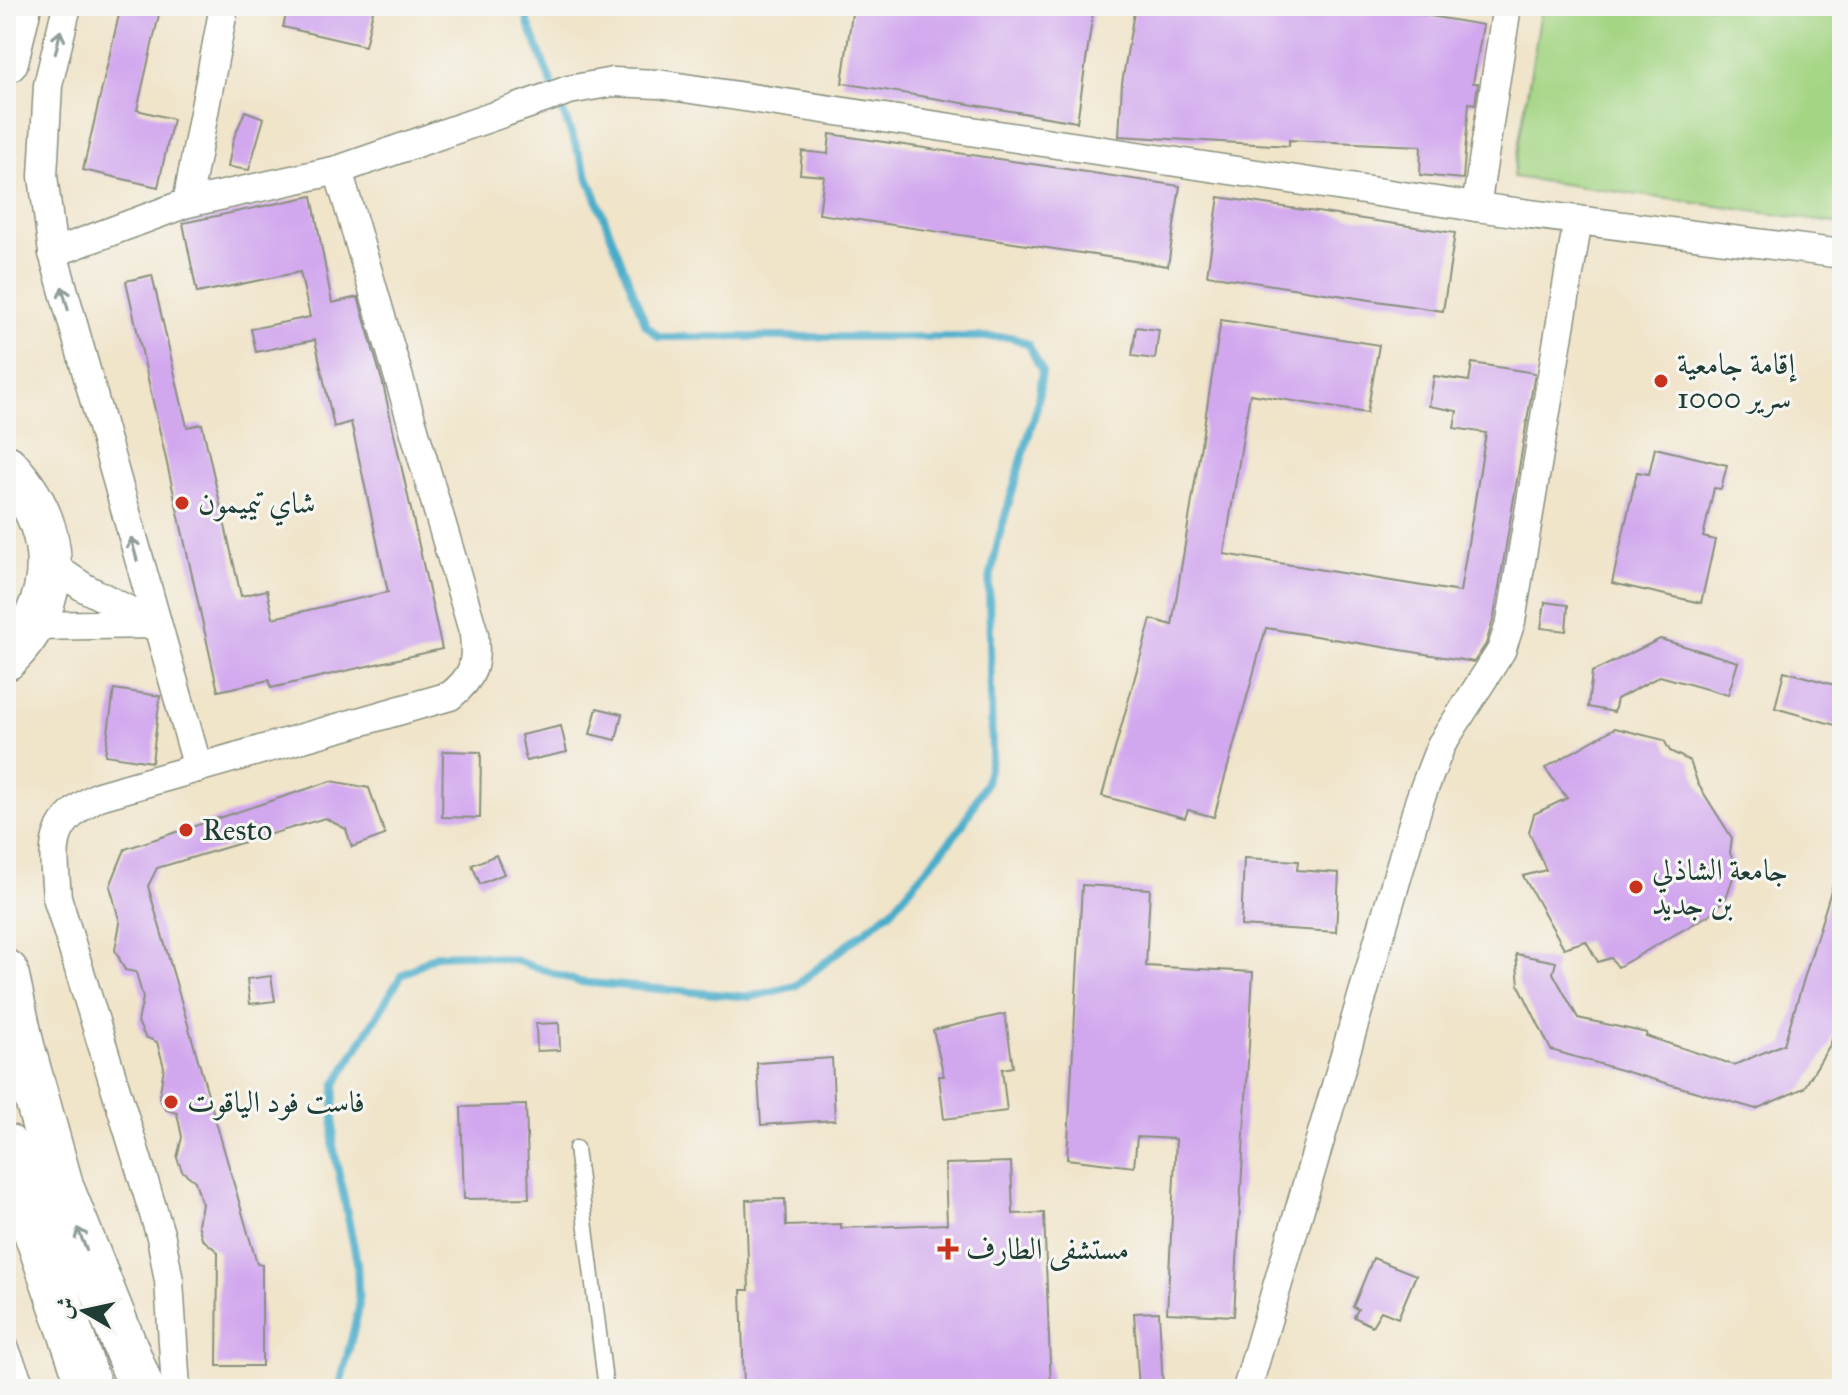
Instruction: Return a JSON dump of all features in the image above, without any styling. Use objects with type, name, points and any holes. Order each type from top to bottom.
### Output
[{"type":"highway","points":[[6,61],[19,6]]},
{"type":"highway","points":[[6,435],[43,523],[49,564],[41,606],[16,653]]},
{"type":"highway","points":[[6,467],[34,502]]},
{"type":"highway","points":[[6,972],[22,1046],[62,1189],[142,1389]]},
{"type":"highway","points":[[6,1146],[88,1388]]},
{"type":"highway","points":[[6,1161],[30,1221]]},
{"type":"street","points":[[67,6],[47,100],[43,176],[53,253],[198,768]]},
{"type":"street","points":[[187,203],[224,6]]},
{"type":"street","points":[[1476,207],[1507,6]]},
{"type":"street","points":[[53,253],[187,203],[338,170],[569,90],[613,82],[658,84],[1476,207],[1842,254]]},
{"type":"street","points":[[176,1389],[169,1281],[161,1237],[57,897],[54,858],[58,833],[72,810],[99,796],[450,696],[472,676],[477,661],[474,634],[338,170]]},
{"type":"street","points":[[1247,1389],[1420,799],[1441,745],[1501,651],[1511,621],[1578,220]]},
{"type":"street","points":[[49,564],[85,588],[155,624]]},
{"type":"street","points":[[16,653],[155,624]]},
{"type":"lane","points":[[576,1148],[606,1389]]},
{"type":"lane","points":[[6,1334],[29,1389]]},
{"type":"green space","points":[[1542,6],[1842,6],[1842,224],[1513,177]]},
{"type":"building","points":[[121,6],[161,6],[137,110],[173,119],[158,187],[83,170]]},
{"type":"building","points":[[288,6],[374,6],[365,46],[283,27]]},
{"type":"building","points":[[853,6],[1094,6],[1077,122],[842,83]]},
{"type":"building","points":[[1135,6],[1371,6],[1483,25],[1473,83],[1478,83],[1475,104],[1469,103],[1463,179],[1420,175],[1421,146],[1289,140],[1289,146],[1119,136],[1122,83]]},
{"type":"building","points":[[245,111],[264,118],[249,170],[228,167],[233,140]]},
{"type":"building","points":[[830,134],[1180,186],[1168,266],[819,214],[824,176],[800,174],[802,151],[828,154]]},
{"type":"building","points":[[312,196],[332,303],[358,297],[383,384],[442,649],[271,688],[269,680],[218,691],[126,281],[152,275],[187,427],[202,424],[241,596],[267,590],[273,618],[388,592],[351,422],[334,427],[315,340],[256,352],[251,329],[310,317],[300,272],[197,293],[183,223]]},
{"type":"building","points":[[1219,197],[1455,233],[1443,311],[1207,275]]},
{"type":"building","points":[[1221,320],[1379,345],[1367,413],[1250,394],[1224,554],[1460,592],[1486,433],[1454,428],[1457,411],[1429,406],[1434,376],[1469,381],[1472,363],[1535,373],[1494,617],[1486,644],[1474,662],[1266,628],[1214,817],[1188,810],[1185,818],[1102,796],[1151,619],[1172,625]]},
{"type":"building","points":[[1136,327],[1159,330],[1155,359],[1132,356]]},
{"type":"building","points":[[1655,448],[1727,465],[1721,489],[1714,488],[1703,537],[1715,540],[1701,603],[1612,583],[1637,472],[1649,474]]},
{"type":"building","points":[[1545,602],[1568,605],[1566,631],[1541,628]]},
{"type":"building","points":[[1660,639],[1738,662],[1728,695],[1660,676],[1617,699],[1614,712],[1588,707],[1592,672]]},
{"type":"building","points":[[1784,671],[1842,687],[1842,727],[1775,708]]},
{"type":"building","points":[[114,689],[160,696],[152,762],[105,755]]},
{"type":"building","points":[[597,708],[622,714],[616,740],[590,734]]},
{"type":"building","points":[[561,726],[567,752],[526,761],[521,735]]},
{"type":"building","points":[[1615,728],[1664,740],[1670,751],[1690,761],[1698,784],[1732,838],[1730,853],[1736,869],[1726,898],[1709,915],[1618,967],[1611,958],[1598,962],[1586,941],[1564,948],[1523,876],[1546,870],[1529,832],[1534,814],[1567,798],[1545,768]]},
{"type":"building","points":[[443,751],[481,752],[480,818],[442,817]]},
{"type":"building","points":[[331,781],[369,788],[385,835],[352,847],[346,829],[325,818],[157,868],[148,886],[257,1264],[262,1265],[262,1366],[217,1366],[218,1252],[202,1239],[198,1224],[202,1204],[195,1181],[182,1171],[177,1158],[182,1137],[177,1113],[166,1110],[159,1098],[164,1067],[157,1042],[145,1037],[138,1022],[143,998],[136,972],[125,970],[115,950],[120,923],[110,886],[125,849]]},
{"type":"building","points":[[496,855],[504,874],[480,884],[472,865]]},
{"type":"building","points":[[1244,858],[1298,861],[1297,870],[1339,873],[1336,932],[1241,926]]},
{"type":"building","points":[[1838,868],[1842,869],[1842,994],[1831,1043],[1804,1088],[1756,1109],[1551,1050],[1519,985],[1516,954],[1556,962],[1553,973],[1578,1018],[1647,1033],[1646,1036],[1734,1065],[1784,1044]]},
{"type":"building","points":[[1082,885],[1150,889],[1146,966],[1253,972],[1234,1316],[1167,1313],[1176,1139],[1137,1137],[1134,1167],[1067,1159]]},
{"type":"building","points":[[271,976],[275,1001],[250,1004],[247,979]]},
{"type":"building","points":[[1005,1014],[1013,1067],[1002,1069],[1007,1111],[944,1119],[939,1076],[944,1076],[933,1030]]},
{"type":"building","points":[[559,1023],[560,1050],[537,1051],[536,1024]]},
{"type":"building","points":[[832,1058],[835,1120],[761,1125],[757,1063]]},
{"type":"building","points":[[526,1105],[529,1198],[464,1199],[461,1107]]},
{"type":"building","points":[[1011,1162],[1013,1214],[1044,1213],[1051,1389],[744,1389],[741,1290],[749,1290],[746,1200],[785,1199],[786,1226],[841,1224],[841,1228],[947,1224],[945,1164]]},
{"type":"building","points":[[1373,1258],[1416,1275],[1398,1318],[1381,1311],[1372,1326],[1354,1317],[1358,1309],[1353,1307]]},
{"type":"building","points":[[1159,1312],[1163,1389],[1139,1389],[1134,1313]]},
{"type":"waterway","points":[[339,1389],[359,1308],[357,1262],[333,1145],[335,1085],[401,976],[436,955],[469,954],[517,961],[579,982],[750,997],[795,986],[892,910],[961,828],[986,782],[992,754],[989,584],[999,537],[1037,407],[1042,371],[1028,344],[1011,337],[659,337],[646,325],[528,23],[526,6]]},
{"type":"place","name":"إقامة جامعية 1000 سرير","points":[[1661,381]]},
{"type":"place","name":"شاي تيميمون","points":[[182,503]]},
{"type":"place","name":"Resto","points":[[186,830]]},
{"type":"place","name":"جامعة الشاذلي بن جديد","points":[[1636,887]]},
{"type":"place","name":"فاست فود الياقوت","points":[[171,1102]]},
{"type":"place","name":"مستشفى الطارف","points":[[948,1249]]}]
